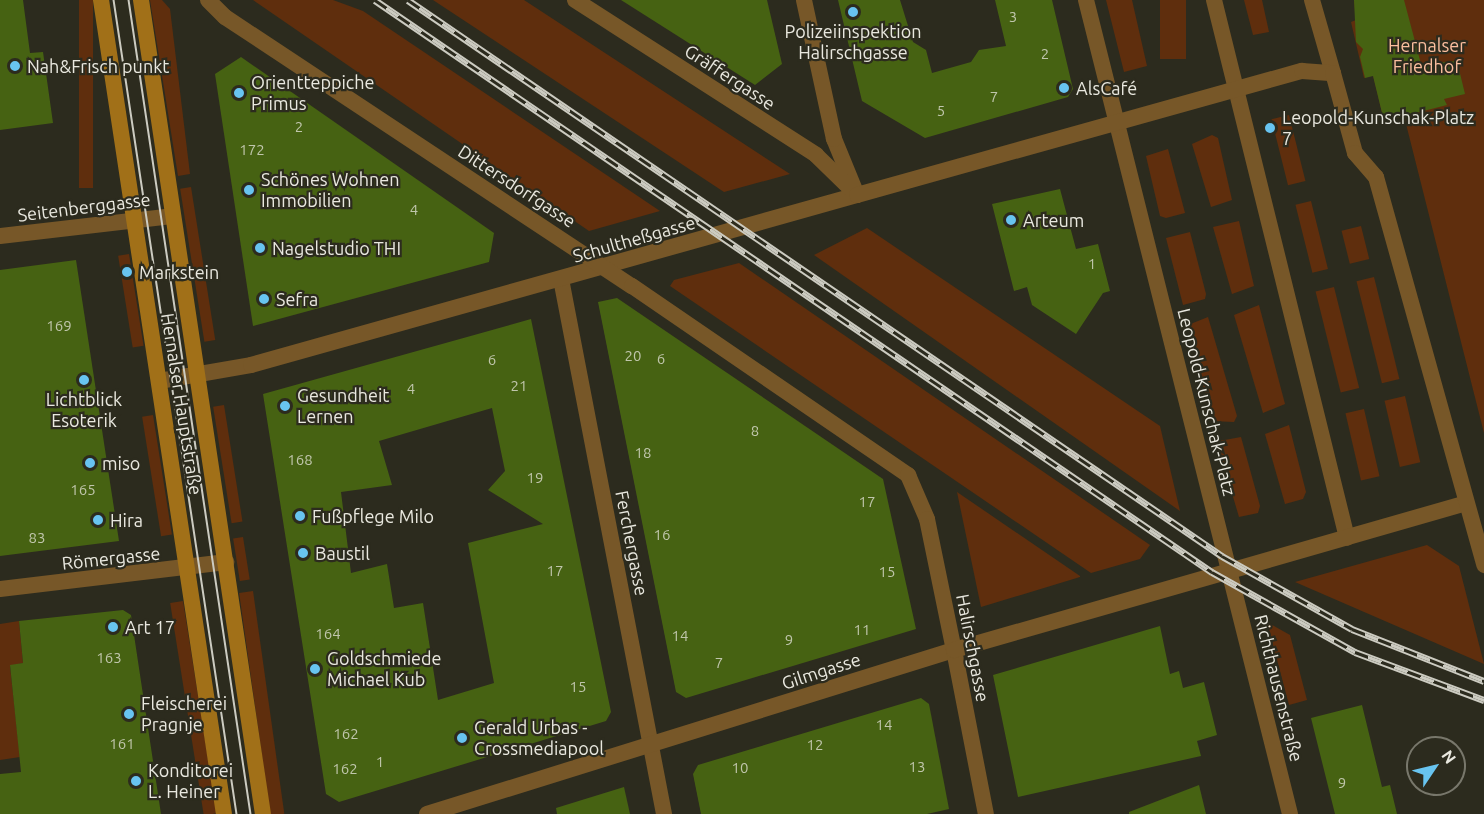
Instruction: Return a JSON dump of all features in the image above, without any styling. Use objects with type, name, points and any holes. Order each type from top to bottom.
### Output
[{"type":"main road","name":"Hernalser Hauptstraße","points":[[101,0],[224,814]]},
{"type":"main road","name":"Hernalser Hauptstraße","points":[[141,0],[263,814]]},
{"type":"street","name":"Dittersdorfgasse","points":[[208,0],[225,17],[889,459],[918,491]]},
{"type":"street","name":"Gräffergasse","points":[[575,0],[816,155],[857,195]]},
{"type":"street","points":[[804,0],[834,139],[857,195]]},
{"type":"street","name":"Leopold-Kunschak-Platz","points":[[1086,0],[1230,572]]},
{"type":"street","points":[[1214,0],[1234,90],[1347,538]]},
{"type":"street","points":[[1312,0],[1355,153],[1376,177],[1463,504],[1484,565]]},
{"type":"street","points":[[1117,122],[1302,71],[1333,73]]},
{"type":"street","name":"Schultheßgasse","points":[[159,381],[251,365],[605,268],[1117,122]]},
{"type":"street","name":"Seitenberggasse","points":[[0,236],[172,216]]},
{"type":"street","name":"Ferchergasse","points":[[561,279],[664,814]]},
{"type":"street","name":"Halirschgasse","points":[[918,491],[954,650],[986,814]]},
{"type":"street","points":[[1230,572],[1463,504]]},
{"type":"street","name":"Römergasse","points":[[0,589],[156,573],[226,562]]},
{"type":"street","name":"Gilmgasse","points":[[427,814],[954,650],[1230,572]]},
{"type":"street","name":"Richthausenstraße","points":[[1230,572],[1290,814]]},
{"type":"green space","points":[[79,0],[93,0],[93,188],[79,188]]},
{"type":"green space","points":[[150,0],[162,0],[170,9],[190,174],[178,176]]},
{"type":"green space","points":[[253,0],[333,0],[363,11],[660,211],[589,231]]},
{"type":"green space","points":[[433,0],[524,0],[790,174],[724,192]]},
{"type":"green space","points":[[1106,0],[1132,0],[1147,66],[1124,72]]},
{"type":"green space","points":[[1160,0],[1186,0],[1186,59],[1160,59]]},
{"type":"green space","points":[[1244,0],[1262,0],[1269,32],[1253,35]]},
{"type":"green space","name":"Hernalser Friedhof","points":[[1354,0],[1484,0],[1484,433],[1404,116],[1384,121],[1373,75],[1364,78],[1351,22],[1356,20]]},
{"type":"green space","points":[[1289,115],[1305,181],[1288,185],[1272,119]]},
{"type":"green space","points":[[1212,135],[1218,138],[1232,200],[1211,207],[1192,144]]},
{"type":"green space","points":[[1168,149],[1185,213],[1166,218],[1160,216],[1146,156]]},
{"type":"green space","points":[[191,187],[215,340],[204,342],[180,189]]},
{"type":"green space","points":[[1311,201],[1328,269],[1312,273],[1295,205]]},
{"type":"green space","points":[[1239,221],[1254,286],[1232,294],[1213,227]]},
{"type":"green space","points":[[1361,226],[1369,259],[1350,264],[1342,231]]},
{"type":"green space","points":[[867,228],[1160,426],[1180,511],[814,255]]},
{"type":"green space","points":[[1190,232],[1206,294],[1205,299],[1183,305],[1166,238]]},
{"type":"green space","points":[[129,254],[144,346],[133,348],[118,256]]},
{"type":"green space","points":[[739,263],[1150,545],[1140,559],[1091,573],[670,286],[674,280]]},
{"type":"green space","points":[[1374,277],[1399,379],[1382,383],[1357,281]]},
{"type":"green space","points":[[1334,287],[1359,388],[1341,393],[1316,292]]},
{"type":"green space","points":[[1259,305],[1285,404],[1263,413],[1234,315]]},
{"type":"green space","points":[[1208,317],[1237,416],[1234,422],[1212,421],[1188,325]]},
{"type":"green space","points":[[1405,396],[1420,462],[1400,467],[1385,401]]},
{"type":"green space","points":[[224,405],[242,522],[232,523],[213,407]]},
{"type":"green space","points":[[1364,409],[1380,476],[1361,481],[1345,413]]},
{"type":"green space","points":[[153,415],[172,535],[161,536],[142,417]]},
{"type":"green space","points":[[1289,425],[1306,492],[1303,499],[1285,504],[1265,434]]},
{"type":"green space","points":[[1241,437],[1260,506],[1258,513],[1239,517],[1218,446],[1219,441]]},
{"type":"green space","points":[[957,492],[1080,576],[1080,577],[981,607]]},
{"type":"green space","points":[[243,537],[250,579],[240,581],[233,539]]},
{"type":"green space","points":[[1427,545],[1459,566],[1484,664],[1295,582]]},
{"type":"green space","points":[[253,591],[284,814],[270,814],[239,593]]},
{"type":"green space","points":[[183,601],[217,813],[204,814],[170,603]]},
{"type":"green space","points":[[19,621],[23,663],[10,666],[20,757],[0,760],[0,624]]},
{"type":"green space","points":[[1267,622],[1290,635],[1307,700],[1289,705]]},
{"type":"building","points":[[0,0],[23,0],[30,53],[43,52],[53,123],[0,130]]},
{"type":"building","points":[[621,0],[767,0],[782,64],[755,85]]},
{"type":"building","points":[[838,0],[900,0],[913,42],[926,50],[932,73],[971,62],[979,50],[1006,46],[995,0],[1052,0],[1073,89],[1068,97],[925,138],[862,101]]},
{"type":"building","points":[[1354,0],[1404,0],[1421,64],[1457,61],[1465,94],[1444,99],[1447,105],[1384,121],[1373,76],[1365,78],[1360,57],[1363,49],[1356,42]]},
{"type":"building","points":[[241,57],[494,233],[489,262],[253,326],[215,74]]},
{"type":"building","points":[[1060,189],[1076,249],[1098,244],[1110,291],[1103,293],[1076,334],[1032,305],[1027,287],[1014,291],[992,204]]},
{"type":"building","points":[[76,260],[119,541],[0,556],[0,270]]},
{"type":"building","points":[[617,298],[883,479],[916,629],[686,698],[676,692],[598,302]]},
{"type":"building","points":[[531,319],[611,712],[606,721],[339,802],[326,794],[263,394]],"holes":[[[492,408],[505,471],[488,490],[543,524],[468,543],[494,683],[438,700],[423,603],[394,608],[387,564],[351,573],[341,492],[392,485],[379,441]]]},
{"type":"building","points":[[123,610],[131,615],[161,814],[0,814],[0,774],[21,772],[10,665],[23,663],[19,621]]},
{"type":"building","points":[[1160,626],[1170,674],[1179,671],[1183,688],[1204,682],[1217,735],[1197,741],[1201,756],[1018,797],[993,675]]},
{"type":"building","points":[[921,698],[929,704],[949,809],[927,814],[701,814],[693,774],[698,765]]},
{"type":"building","points":[[1362,705],[1382,787],[1390,785],[1397,814],[1335,814],[1311,718]]},
{"type":"building","points":[[1199,785],[1206,814],[1129,814],[1129,812]]},
{"type":"building","points":[[624,787],[630,814],[557,814],[556,808]]},
{"type":"tram line","points":[[114,0],[237,814]]},
{"type":"tram line","points":[[129,0],[251,814]]},
{"type":"railway","points":[[375,0],[1212,572],[1355,652],[1484,700]]},
{"type":"railway","points":[[408,0],[1222,556],[1352,629],[1484,681]]},
{"type":"place","name":"Polizeiinspektion Halirschgasse","points":[[853,12]]},
{"type":"place","name":"Nah&Frisch punkt","points":[[15,66]]},
{"type":"place","name":"AlsCafé","points":[[1064,88]]},
{"type":"place","name":"Orientteppiche Primus","points":[[239,93]]},
{"type":"place","name":"Leopold-Kunschak-Platz 7","points":[[1270,128]]},
{"type":"place","name":"Schönes Wohnen Immobilien","points":[[249,190]]},
{"type":"place","name":"Arteum","points":[[1011,220]]},
{"type":"place","name":"Nagelstudio THI","points":[[260,248]]},
{"type":"place","name":"Markstein","points":[[127,272]]},
{"type":"place","name":"Sefra","points":[[264,299]]},
{"type":"place","name":"Lichtblick Esoterik","points":[[84,380]]},
{"type":"place","name":"Gesundheit Lernen","points":[[285,406]]},
{"type":"place","name":"miso","points":[[90,463]]},
{"type":"place","name":"Fußpflege Milo","points":[[300,516]]},
{"type":"place","name":"Hira","points":[[98,520]]},
{"type":"place","name":"Baustil","points":[[303,553]]},
{"type":"place","name":"Art 17","points":[[113,627]]},
{"type":"place","name":"Goldschmiede Michael Kub","points":[[315,669]]},
{"type":"place","name":"Fleischerei Pragnje","points":[[129,714]]},
{"type":"place","name":"Gerald Urbas - Crossmediapool","points":[[462,738]]},
{"type":"place","name":"Konditorei L. Heiner","points":[[136,781]]}]
